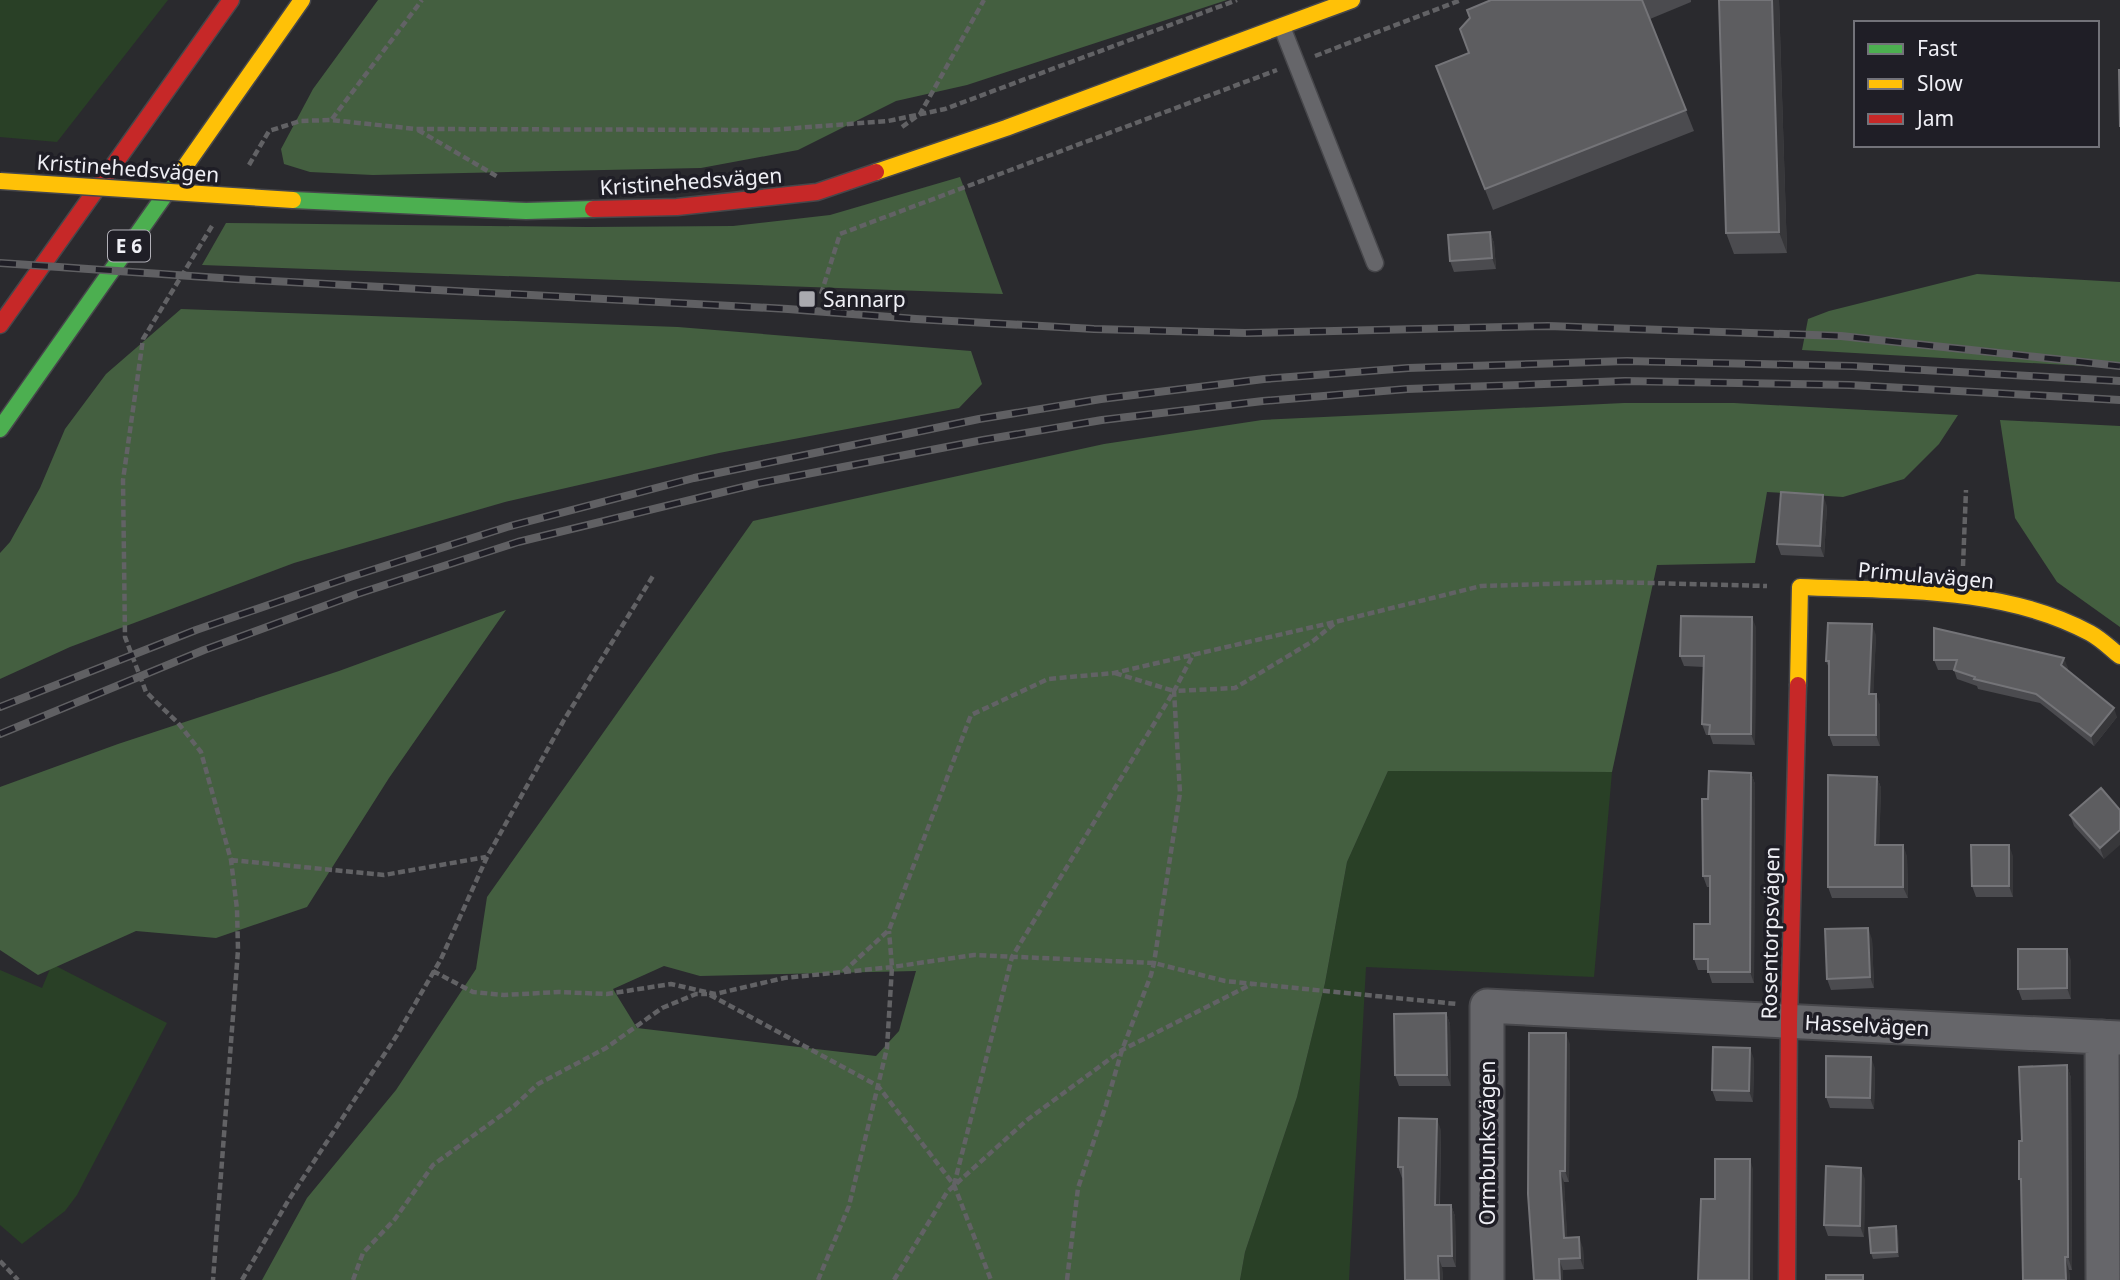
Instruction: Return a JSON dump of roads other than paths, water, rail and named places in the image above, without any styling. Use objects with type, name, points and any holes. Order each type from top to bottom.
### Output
[{"type":"main road","points":[[0,325],[231,0]]},
{"type":"main road","name":"E 6","points":[[0,429],[302,0]]},
{"type":"main road","name":"Kristinehedsvägen","points":[[0,181],[293,200],[526,211],[677,206],[817,192],[1006,128],[1352,0]]},
{"type":"main road","name":"Primulavägen","points":[[1800,587],[1961,596],[2035,609],[2091,633],[2120,656]]},
{"type":"main road","name":"Rosentorpsvägen","points":[[1787,1280],[1789,1021],[1800,587]]},
{"type":"street","name":"Hasselvägen","points":[[1487,1006],[2111,1037]]},
{"type":"street","name":"Ormbunksvägen","points":[[1487,1006],[1487,1280]]},
{"type":"street","points":[[2103,1280],[2111,1037]]},
{"type":"lane","points":[[1282,27],[1375,263]]},
{"type":"railway","points":[[0,263],[1094,329],[1245,333],[1548,326],[1841,336],[2120,366]]},
{"type":"railway","points":[[0,707],[196,630],[507,527],[694,478],[979,419],[1101,399],[1264,379],[1408,368],[1627,361],[1853,366],[2120,381]]},
{"type":"railway","points":[[0,734],[204,650],[357,594],[518,542],[760,483],[1102,420],[1263,401],[1407,389],[1625,381],[1850,385],[2120,400]]},
{"type":"place","name":"Sannarp","points":[[807,299]]}]
